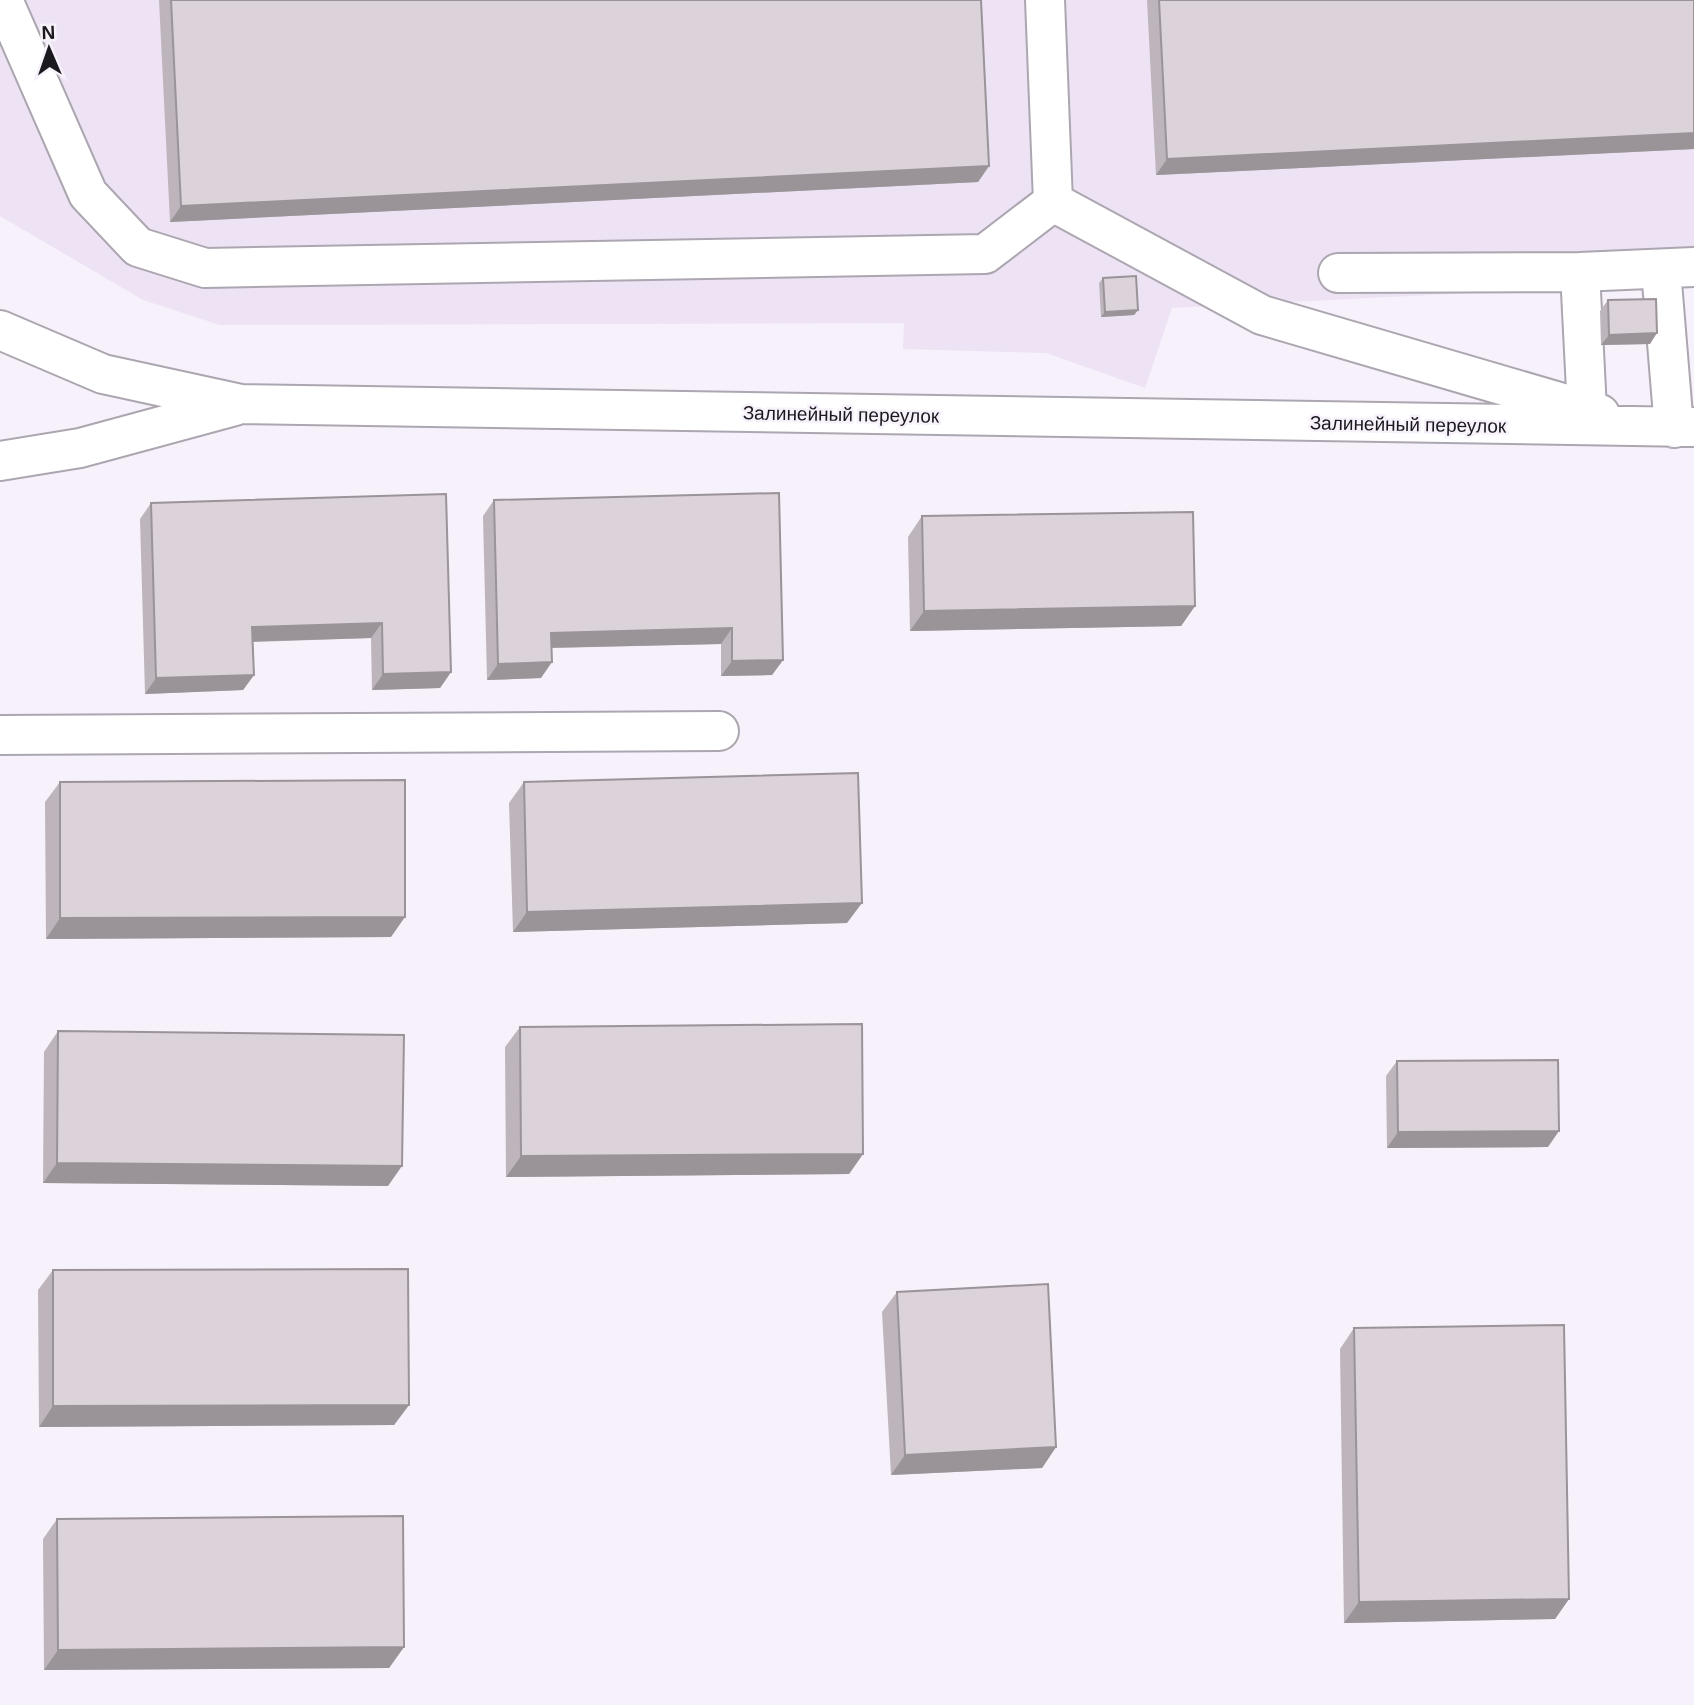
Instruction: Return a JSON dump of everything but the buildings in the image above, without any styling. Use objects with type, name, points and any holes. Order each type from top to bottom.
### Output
[{"type":"street","points":[[4,0],[88,194],[138,247],[205,268],[985,254],[1053,202]]},
{"type":"street","points":[[1045,0],[1053,202]]},
{"type":"street","points":[[1053,202],[1262,315],[1587,410],[1669,428],[1678,269],[1338,273]]},
{"type":"street","points":[[1580,272],[1587,410]]},
{"type":"street","name":"Залинейный переулок","points":[[0,330],[103,374],[241,404],[1669,428]]},
{"type":"street","points":[[0,461],[80,448],[241,404]]},
{"type":"street","points":[[0,735],[719,731]]},
{"type":"shaded area","points":[[0,0],[1694,0],[1694,282],[1172,308],[1145,388],[1046,353],[903,349],[904,323],[220,325],[143,300],[0,216]]}]
